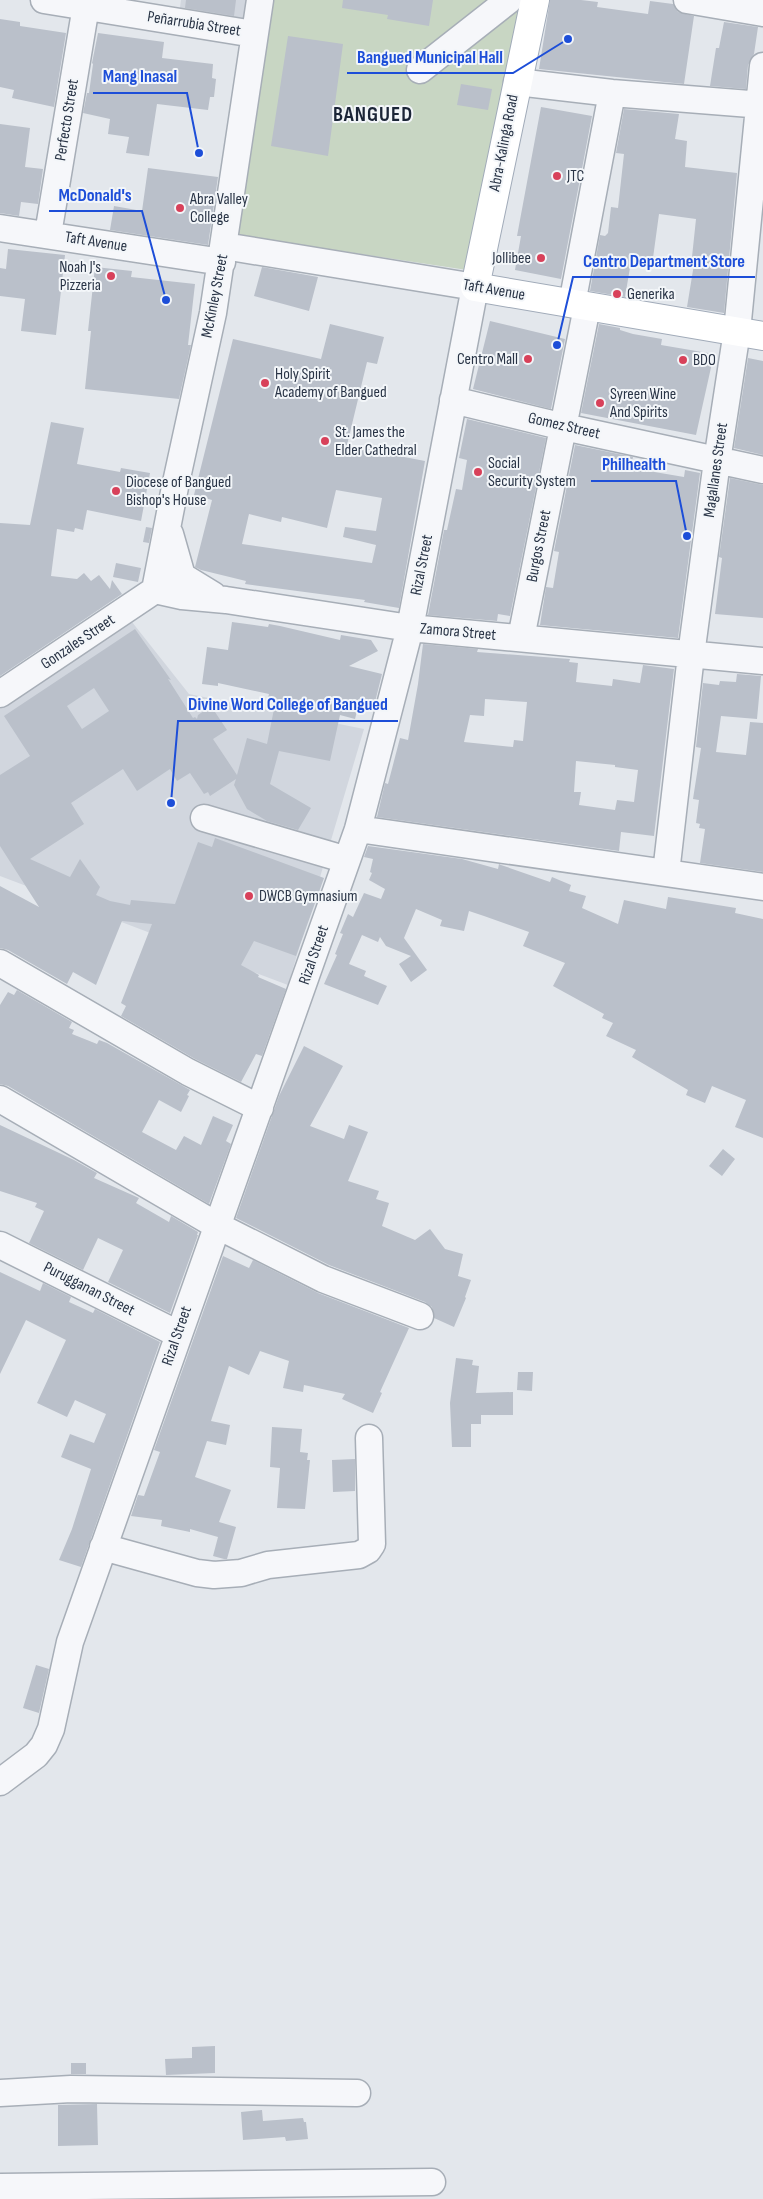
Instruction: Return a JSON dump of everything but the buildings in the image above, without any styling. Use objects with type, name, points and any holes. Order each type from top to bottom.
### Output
[{"type":"main road","name":"Abra-Kalinga Road","points":[[475,287],[516,82],[535,0]]},
{"type":"main road","name":"Taft Avenue","points":[[475,287],[750,333]]},
{"type":"street","name":"Peñarrubia Street","points":[[44,0],[87,3],[254,34]]},
{"type":"street","name":"McKinley Street","points":[[155,590],[168,528],[174,487],[213,314],[260,0]]},
{"type":"street","points":[[420,70],[509,0]]},
{"type":"street","points":[[687,0],[763,13]]},
{"type":"street","name":"Perfecto Street","points":[[48,234],[87,3]]},
{"type":"street","name":"Magallanes Street","points":[[666,873],[691,655],[717,461],[750,333],[763,66]]},
{"type":"street","points":[[516,82],[612,93],[761,105]]},
{"type":"street","name":"Burgos Street","points":[[521,638],[564,427],[580,305],[612,93]]},
{"type":"street","name":"Taft Avenue","points":[[0,228],[223,254],[475,287]]},
{"type":"street","name":"Rizal Street","points":[[0,1782],[36,1755],[44,1745],[51,1729],[70,1642],[216,1225],[260,1108],[358,829],[410,628],[475,287]]},
{"type":"street","name":"Gomez Street","points":[[453,400],[564,427],[763,470]]},
{"type":"street","points":[[168,528],[182,576],[205,592],[226,600]]},
{"type":"street","name":"Zamora Street","points":[[155,590],[182,596],[226,600],[410,628],[763,661]]},
{"type":"street","name":"Gonzales Street","points":[[0,694],[155,590]]},
{"type":"street","points":[[204,818],[347,860]]},
{"type":"street","points":[[358,829],[763,887]]},
{"type":"street","points":[[3,974],[260,1108]]},
{"type":"street","points":[[0,1099],[216,1225],[323,1279],[420,1316]]},
{"type":"street","name":"Purugganan Street","points":[[0,1245],[178,1334]]},
{"type":"street","points":[[103,1547],[197,1574],[214,1575],[241,1573],[268,1565],[359,1556],[368,1550],[372,1544],[369,1438]]},
{"type":"street","points":[[0,2093],[71,2089],[357,2093]]},
{"type":"street","points":[[1,2188],[432,2182]]},
{"type":"shaded area","points":[[181,0],[247,0],[243,25],[179,15]]},
{"type":"shaded area","points":[[132,622],[189,694],[364,729],[288,985],[0,876],[0,709]]},
{"type":"green space","points":[[265,0],[524,0],[467,270],[235,235]]},
{"type":"place","name":"Bangued Municipal Hall","points":[[568,39]]},
{"type":"place","name":"Mang Inasal","points":[[199,153]]},
{"type":"place","name":"JTC","points":[[557,176]]},
{"type":"place","name":"Abra Valley College","points":[[180,208]]},
{"type":"place","name":"Jollibee","points":[[541,258]]},
{"type":"place","name":"Noah J's Pizzeria","points":[[111,276]]},
{"type":"place","name":"Generika","points":[[617,294]]},
{"type":"place","name":"McDonald's","points":[[166,300]]},
{"type":"place","name":"Centro Department Store","points":[[557,345]]},
{"type":"place","name":"Centro Mall","points":[[528,359]]},
{"type":"place","name":"BDO","points":[[683,360]]},
{"type":"place","name":"Holy Spirit Academy of Bangued","points":[[265,383]]},
{"type":"place","name":"Syreen Wine And Spirits","points":[[600,403]]},
{"type":"place","name":"St. James the Elder Cathedral","points":[[325,441]]},
{"type":"place","name":"Social Security System","points":[[478,472]]},
{"type":"place","name":"Diocese of Bangued Bishop's House","points":[[116,491]]},
{"type":"place","name":"Philhealth","points":[[687,536]]},
{"type":"place","name":"Divine Word College of Bangued","points":[[171,803]]},
{"type":"place","name":"DWCB Gymnasium","points":[[249,896]]},
{"type":"district","name":"BANGUED","points":[[373,114]]}]
